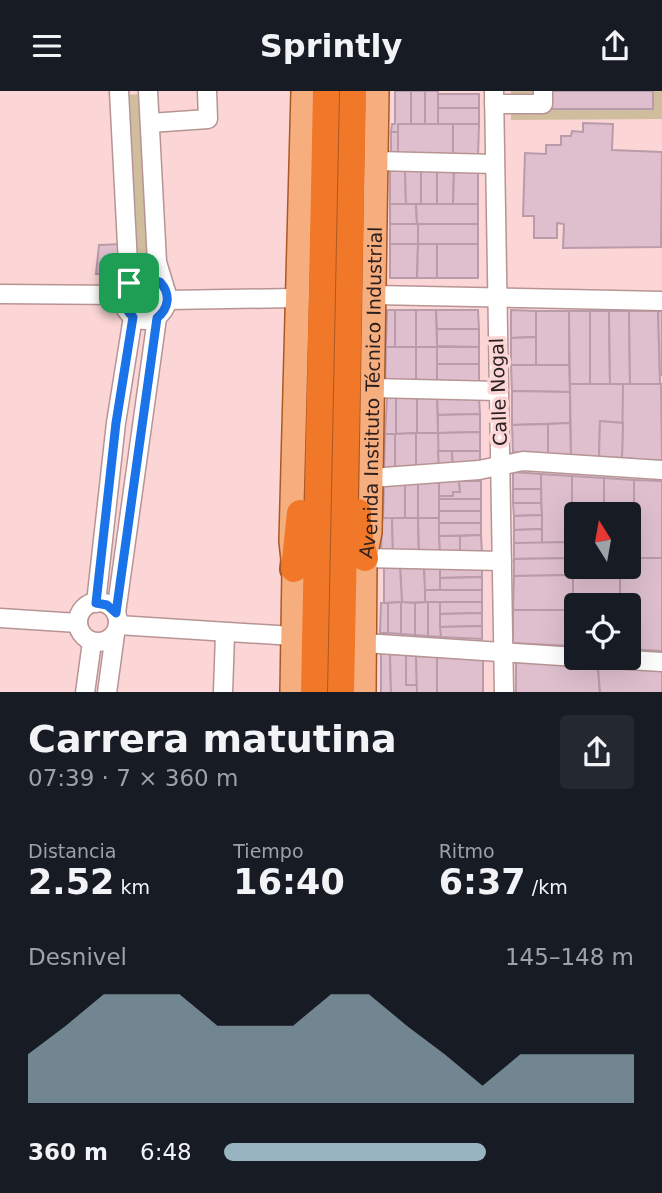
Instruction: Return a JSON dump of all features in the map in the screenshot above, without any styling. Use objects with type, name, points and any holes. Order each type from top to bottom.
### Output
[{"type":"highway","points":[[314,692],[318,93]]},
{"type":"highway","points":[[341,692],[345,420],[361,93]]},
{"type":"highway","points":[[294,569],[299,539],[303,416],[318,378]]},
{"type":"highway","points":[[345,420],[358,460],[358,531],[365,558]]},
{"type":"main road","points":[[292,692],[294,569],[291,541],[295,298],[318,93]]},
{"type":"main road","name":"Avenida Instituto Técnico Industrial","points":[[361,93],[377,161],[372,478],[370,532],[365,558],[364,692]]},
{"type":"street","points":[[119,91],[125,307],[133,317],[145,321],[157,318]]},
{"type":"street","points":[[107,692],[140,427],[157,318],[164,310],[166,293],[158,262],[148,91]]},
{"type":"street","points":[[150,123],[208,119],[207,91]]},
{"type":"street","points":[[494,97],[543,104],[543,91]]},
{"type":"street","name":"Calle Nogal","points":[[494,97],[504,692]]},
{"type":"street","points":[[377,161],[495,164]]},
{"type":"street","points":[[0,294],[126,289],[147,276],[166,293],[295,298]]},
{"type":"street","points":[[375,295],[662,301]]},
{"type":"street","points":[[96,603],[116,423],[133,317]]},
{"type":"street","points":[[373,388],[497,391]]},
{"type":"street","points":[[116,423],[140,427]]},
{"type":"street","points":[[372,478],[479,470],[523,461],[662,470]]},
{"type":"street","points":[[365,558],[502,561]]},
{"type":"street","points":[[96,603],[107,605],[116,624],[105,641],[92,642],[81,634],[78,623],[81,612],[96,603]]},
{"type":"street","points":[[0,618],[78,623]]},
{"type":"street","points":[[116,624],[225,634],[293,636]]},
{"type":"street","points":[[223,692],[225,634]]},
{"type":"street","points":[[85,692],[92,642]]},
{"type":"street","points":[[364,643],[564,656]]},
{"type":"street","points":[[641,661],[662,662]]},
{"type":"shaded area","points":[[511,91],[662,91],[662,119],[511,120]]},
{"type":"shaded area","points":[[144,94],[151,262],[131,264],[123,95]]},
{"type":"building","points":[[395,91],[411,91],[411,124],[398,124],[398,132],[391,132],[392,124],[395,124]]},
{"type":"building","points":[[411,91],[425,91],[425,124],[411,124]]},
{"type":"building","points":[[425,91],[438,91],[438,124],[425,124]]},
{"type":"building","points":[[552,91],[653,91],[653,109],[552,109]]},
{"type":"building","points":[[438,94],[479,94],[479,108],[438,108]]},
{"type":"building","points":[[438,108],[479,108],[479,124],[438,124]]},
{"type":"building","points":[[583,123],[613,124],[612,150],[662,152],[661,247],[563,248],[564,224],[557,223],[557,238],[534,238],[534,216],[523,216],[525,153],[546,154],[546,145],[561,145],[561,136],[571,136],[572,131],[583,132]]},
{"type":"building","points":[[398,124],[453,124],[453,158],[398,158]]},
{"type":"building","points":[[453,124],[479,124],[478,157],[453,158]]},
{"type":"building","points":[[391,132],[398,132],[398,158],[391,158]]},
{"type":"building","points":[[390,171],[405,171],[406,204],[390,204]]},
{"type":"building","points":[[405,171],[421,171],[421,204],[406,204]]},
{"type":"building","points":[[421,171],[437,171],[437,204],[421,204]]},
{"type":"building","points":[[437,171],[454,171],[453,204],[437,204]]},
{"type":"building","points":[[454,171],[478,171],[478,204],[453,204]]},
{"type":"building","points":[[390,204],[416,204],[417,224],[390,224]]},
{"type":"building","points":[[416,204],[478,204],[478,224],[417,224]]},
{"type":"building","points":[[390,224],[418,224],[418,244],[390,244]]},
{"type":"building","points":[[418,224],[478,224],[478,244],[418,244]]},
{"type":"building","points":[[122,244],[122,265],[115,267],[114,274],[96,274],[99,245]]},
{"type":"building","points":[[390,244],[418,244],[417,278],[390,278]]},
{"type":"building","points":[[418,244],[437,244],[437,278],[417,278]]},
{"type":"building","points":[[437,244],[478,244],[478,278],[437,278]]},
{"type":"building","points":[[387,310],[395,310],[395,347],[386,347]]},
{"type":"building","points":[[395,310],[416,310],[416,347],[395,347]]},
{"type":"building","points":[[416,310],[436,310],[437,347],[416,347]]},
{"type":"building","points":[[436,310],[478,310],[479,329],[437,329]]},
{"type":"building","points":[[511,310],[536,311],[536,337],[511,338]]},
{"type":"building","points":[[536,311],[569,311],[569,365],[536,365]]},
{"type":"building","points":[[569,311],[590,311],[590,384],[570,384]]},
{"type":"building","points":[[590,311],[609,311],[610,384],[590,384]]},
{"type":"building","points":[[609,311],[629,311],[630,384],[610,384]]},
{"type":"building","points":[[629,311],[658,311],[660,384],[630,384]]},
{"type":"building","points":[[658,311],[662,311],[662,375],[660,375]]},
{"type":"building","points":[[437,329],[479,329],[479,347],[437,346]]},
{"type":"building","points":[[536,337],[536,365],[511,365],[511,338]]},
{"type":"building","points":[[386,347],[416,347],[416,384],[385,386]]},
{"type":"building","points":[[416,347],[437,347],[437,384],[416,384]]},
{"type":"building","points":[[437,347],[479,347],[479,364],[437,364]]},
{"type":"building","points":[[437,364],[479,364],[479,383],[437,384]]},
{"type":"building","points":[[511,365],[569,365],[570,392],[512,391]]},
{"type":"building","points":[[570,384],[623,384],[623,423],[600,421],[599,457],[571,455]]},
{"type":"building","points":[[623,384],[661,384],[662,461],[622,458]]},
{"type":"building","points":[[512,391],[570,392],[570,423],[512,425]]},
{"type":"building","points":[[396,397],[417,397],[417,433],[396,434]]},
{"type":"building","points":[[396,397],[396,434],[385,434],[387,398]]},
{"type":"building","points":[[417,397],[437,397],[438,433],[417,433]]},
{"type":"building","points":[[437,397],[479,397],[480,414],[438,415]]},
{"type":"building","points":[[480,414],[480,432],[438,433],[438,415]]},
{"type":"building","points":[[600,421],[623,423],[622,458],[599,457]]},
{"type":"building","points":[[570,423],[571,455],[548,454],[548,424]]},
{"type":"building","points":[[548,424],[548,454],[513,452],[512,425]]},
{"type":"building","points":[[480,432],[480,451],[438,452],[438,433]]},
{"type":"building","points":[[416,433],[438,433],[439,469],[416,469]]},
{"type":"building","points":[[416,433],[416,469],[395,470],[395,434]]},
{"type":"building","points":[[385,434],[395,434],[395,470],[384,470]]},
{"type":"building","points":[[438,451],[452,451],[453,469],[439,469]]},
{"type":"building","points":[[452,451],[480,451],[480,468],[453,469]]},
{"type":"building","points":[[513,472],[541,474],[541,489],[513,489]]},
{"type":"building","points":[[541,474],[572,476],[572,502],[564,502],[564,542],[542,543]]},
{"type":"building","points":[[572,476],[604,478],[604,502],[572,502]]},
{"type":"building","points":[[604,478],[634,480],[634,502],[604,502]]},
{"type":"building","points":[[634,480],[662,481],[662,558],[641,558],[641,502],[634,502]]},
{"type":"building","points":[[418,481],[439,481],[439,518],[418,518]]},
{"type":"building","points":[[418,481],[418,518],[405,518],[405,482]]},
{"type":"building","points":[[439,481],[459,481],[460,492],[453,492],[453,496],[439,496]]},
{"type":"building","points":[[459,481],[481,481],[481,499],[439,499],[439,496],[453,496],[453,492],[460,492]]},
{"type":"building","points":[[384,482],[405,482],[405,518],[383,518]]},
{"type":"building","points":[[513,489],[541,489],[541,503],[513,503]]},
{"type":"building","points":[[439,499],[481,499],[481,511],[439,511]]},
{"type":"building","points":[[513,503],[541,503],[542,515],[514,516]]},
{"type":"building","points":[[439,511],[481,511],[481,523],[439,523]]},
{"type":"building","points":[[542,515],[542,529],[514,530],[514,516]]},
{"type":"building","points":[[382,518],[392,518],[393,554],[381,555]]},
{"type":"building","points":[[392,518],[418,518],[419,554],[393,554]]},
{"type":"building","points":[[418,518],[439,518],[440,553],[419,554]]},
{"type":"building","points":[[439,523],[481,523],[481,535],[439,536]]},
{"type":"building","points":[[542,529],[542,543],[514,543],[514,530]]},
{"type":"building","points":[[481,535],[482,553],[460,553],[460,536]]},
{"type":"building","points":[[439,536],[460,536],[460,553],[440,553]]},
{"type":"building","points":[[564,542],[564,558],[514,559],[514,543]]},
{"type":"building","points":[[564,558],[564,575],[514,576],[514,559]]},
{"type":"building","points":[[641,558],[662,558],[662,651],[641,650],[641,593],[620,593],[620,579],[641,579]]},
{"type":"building","points":[[482,565],[482,577],[440,578],[440,566]]},
{"type":"building","points":[[424,566],[426,602],[402,603],[400,567]]},
{"type":"building","points":[[424,566],[440,566],[440,590],[425,590]]},
{"type":"building","points":[[384,567],[400,567],[402,602],[384,603]]},
{"type":"building","points":[[564,575],[564,579],[573,579],[573,593],[564,593],[564,610],[513,610],[514,576]]},
{"type":"building","points":[[482,577],[482,590],[440,590],[440,578]]},
{"type":"building","points":[[573,579],[620,579],[620,593],[573,593]]},
{"type":"building","points":[[425,590],[482,590],[482,602],[425,602]]},
{"type":"building","points":[[401,602],[415,603],[415,635],[401,634]]},
{"type":"building","points":[[401,602],[401,634],[388,633],[388,603]]},
{"type":"building","points":[[428,602],[440,602],[441,637],[428,636]]},
{"type":"building","points":[[428,602],[428,636],[415,635],[415,603]]},
{"type":"building","points":[[440,602],[482,602],[482,613],[440,614]]},
{"type":"building","points":[[381,603],[388,603],[388,633],[380,633]]},
{"type":"building","points":[[513,610],[564,610],[564,646],[513,643]]},
{"type":"building","points":[[482,613],[482,626],[440,627],[440,614]]},
{"type":"building","points":[[482,626],[482,639],[441,637],[440,627]]},
{"type":"building","points":[[381,654],[390,654],[391,692],[381,692]]},
{"type":"building","points":[[390,654],[406,655],[406,685],[417,685],[417,692],[391,692]]},
{"type":"building","points":[[406,655],[416,656],[417,685],[406,685]]},
{"type":"building","points":[[416,656],[437,657],[437,692],[417,692]]},
{"type":"building","points":[[437,657],[483,660],[483,692],[437,692]]},
{"type":"building","points":[[516,662],[564,665],[564,670],[598,670],[600,692],[516,692]]},
{"type":"building","points":[[598,670],[662,670],[662,692],[600,692]]},
{"type":"route","points":[[152,277],[164,285],[168,300],[167,306],[157,318],[116,613],[107,605],[96,603],[116,423],[133,317],[128,313],[123,301],[125,288],[129,283],[137,278],[152,277]]}]
